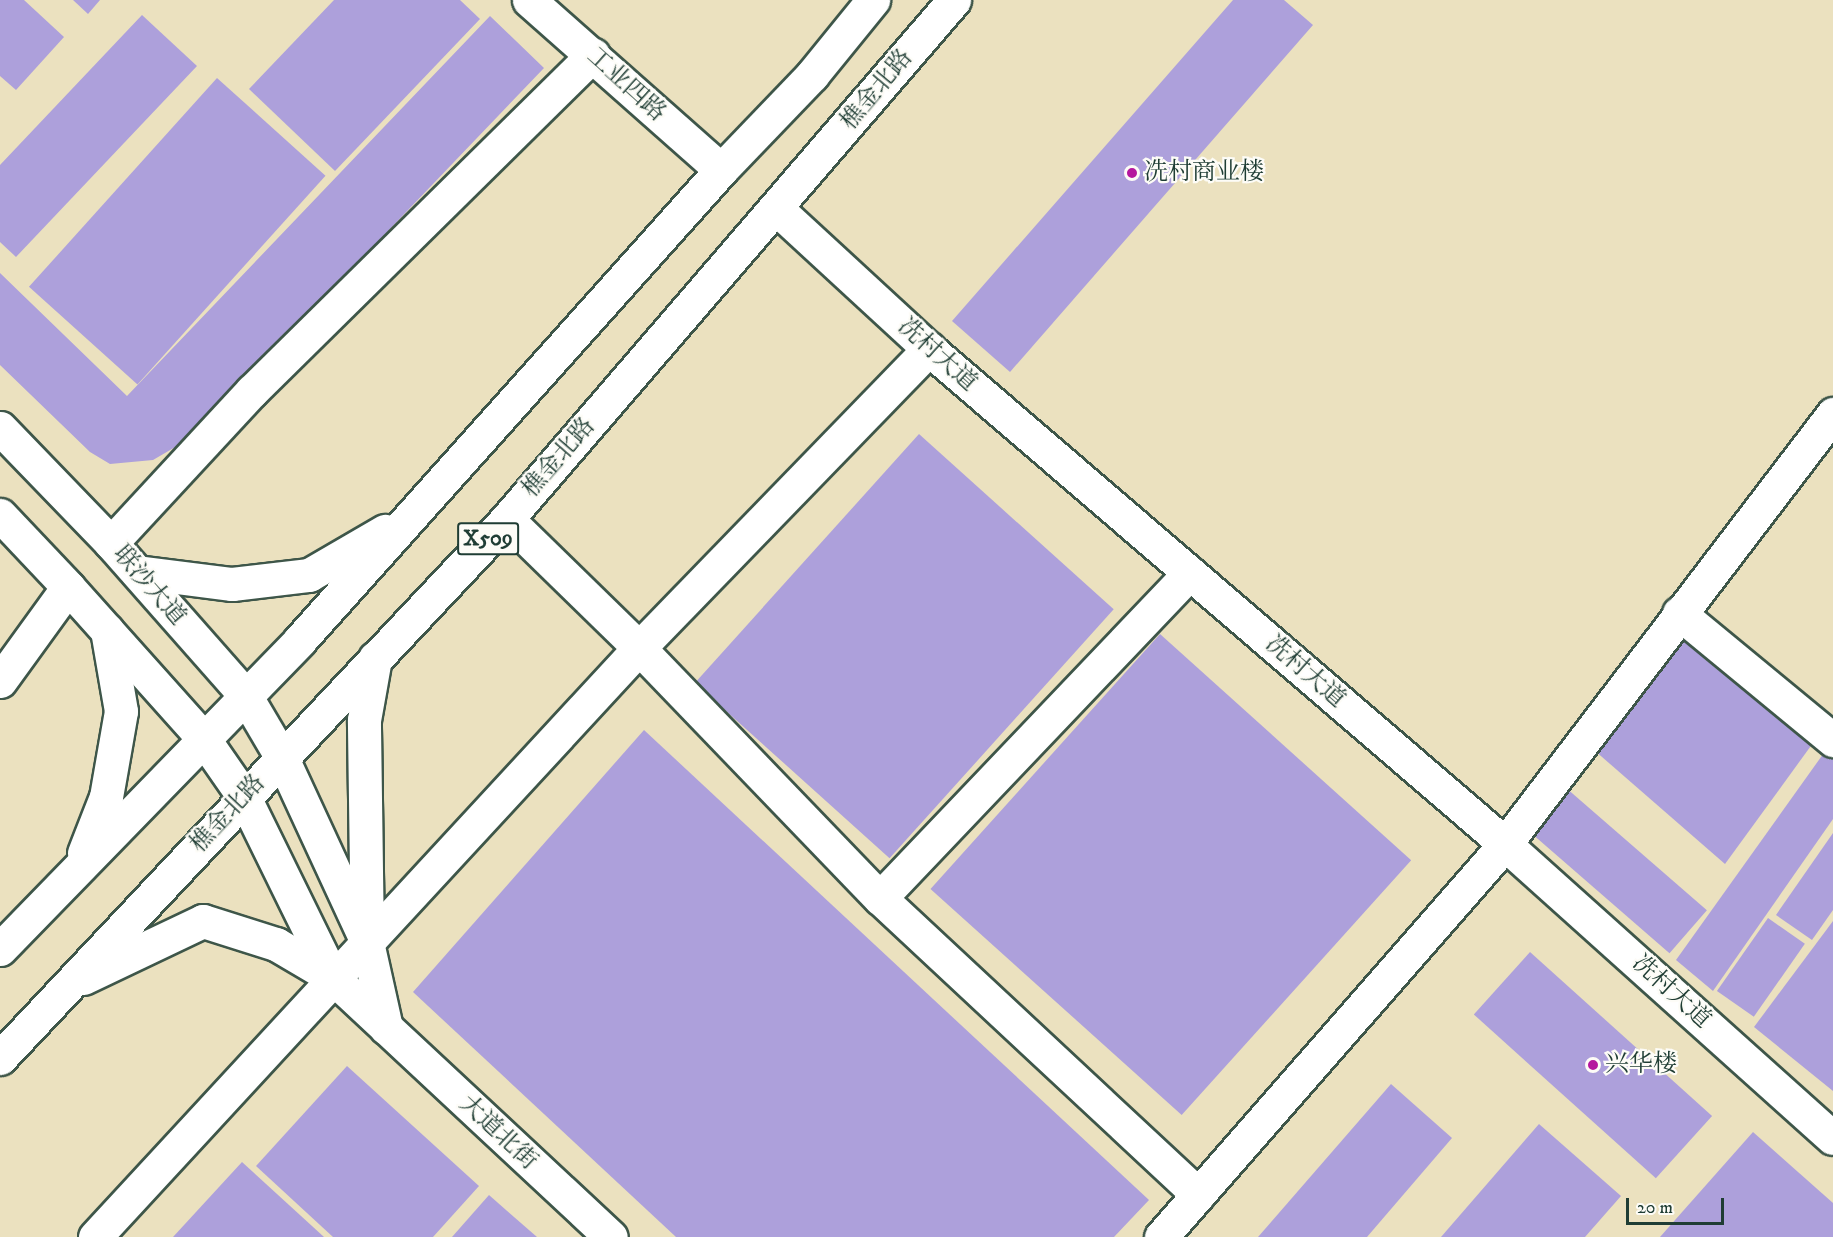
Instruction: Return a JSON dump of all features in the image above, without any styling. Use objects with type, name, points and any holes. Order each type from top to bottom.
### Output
[{"type":"street","name":"工业四路","points":[[529,0],[721,170]]},
{"type":"street","points":[[0,950],[244,695],[300,640],[721,170],[812,75],[873,0]]},
{"type":"street","name":"樵金北路","points":[[0,1058],[281,756],[507,519],[954,0]]},
{"type":"street","points":[[111,543],[252,391],[593,55]]},
{"type":"street","name":"冼村大道","points":[[776,208],[929,349],[1505,844],[1833,1138]]},
{"type":"street","points":[[95,1237],[332,977],[639,648],[929,349]]},
{"type":"street","points":[[1161,1237],[1505,844],[1833,414]]},
{"type":"street","name":"联沙大道","points":[[0,428],[111,543],[244,695],[281,756]]},
{"type":"street","points":[[137,572],[232,584],[309,575],[413,514]]},
{"type":"street","points":[[0,515],[68,587],[203,738],[244,797]]},
{"type":"street","points":[[507,519],[639,648],[880,898],[1198,1195]]},
{"type":"street","points":[[880,898],[1190,573]]},
{"type":"street","points":[[0,681],[68,587]]},
{"type":"street","points":[[1679,613],[1833,740]]},
{"type":"street","points":[[78,869],[106,797],[121,711],[107,630]]},
{"type":"street","points":[[375,658],[364,720],[367,942],[386,1028]]},
{"type":"street","points":[[281,756],[367,942]]},
{"type":"street","name":"大道北街","points":[[244,797],[332,977],[610,1237]]},
{"type":"street","points":[[68,986],[203,921],[276,944],[332,977]]},
{"type":"building","points":[[0,0],[24,0],[64,37],[16,90],[0,76]]},
{"type":"building","points":[[73,0],[100,0],[88,14]]},
{"type":"building","points":[[334,0],[460,0],[480,19],[335,171],[249,89]]},
{"type":"building","name":"冼村商业楼","points":[[1233,0],[1284,0],[1313,25],[1010,372],[952,321]]},
{"type":"building","points":[[142,15],[197,66],[16,257],[0,242],[0,165]]},
{"type":"building","points":[[490,16],[544,68],[189,439],[153,460],[110,464],[90,452],[0,365],[0,273],[127,396]]},
{"type":"building","points":[[217,78],[325,176],[137,385],[29,287]]},
{"type":"building","points":[[919,434],[1114,609],[890,858],[695,683]]},
{"type":"building","points":[[1677,626],[1813,743],[1725,864],[1594,750]]},
{"type":"building","points":[[1160,634],[1411,860],[1182,1115],[930,889]]},
{"type":"building","points":[[644,730],[1149,1200],[1114,1237],[676,1237],[413,992]]},
{"type":"building","points":[[1826,750],[1833,755],[1833,819],[1713,991],[1676,960]]},
{"type":"building","points":[[1565,787],[1707,910],[1669,953],[1528,830]]},
{"type":"building","points":[[1833,833],[1833,910],[1812,940],[1776,915]]},
{"type":"building","points":[[1768,918],[1805,944],[1754,1017],[1717,991]]},
{"type":"building","points":[[1833,921],[1833,1091],[1754,1027]]},
{"type":"building","name":"兴华楼","points":[[1530,952],[1712,1116],[1656,1178],[1474,1014]]},
{"type":"building","points":[[347,1066],[479,1186],[433,1237],[333,1237],[256,1166]]},
{"type":"building","points":[[1391,1084],[1452,1138],[1367,1237],[1258,1237]]},
{"type":"building","points":[[1539,1124],[1621,1196],[1585,1237],[1441,1237]]},
{"type":"building","points":[[1753,1132],[1833,1203],[1833,1237],[1660,1237]]},
{"type":"building","points":[[242,1162],[324,1237],[173,1237]]},
{"type":"building","points":[[489,1195],[537,1237],[452,1237]]},
{"type":"place","name":"冼村商业楼","points":[[1132,173]]},
{"type":"place","name":"兴华楼","points":[[1593,1065]]}]
